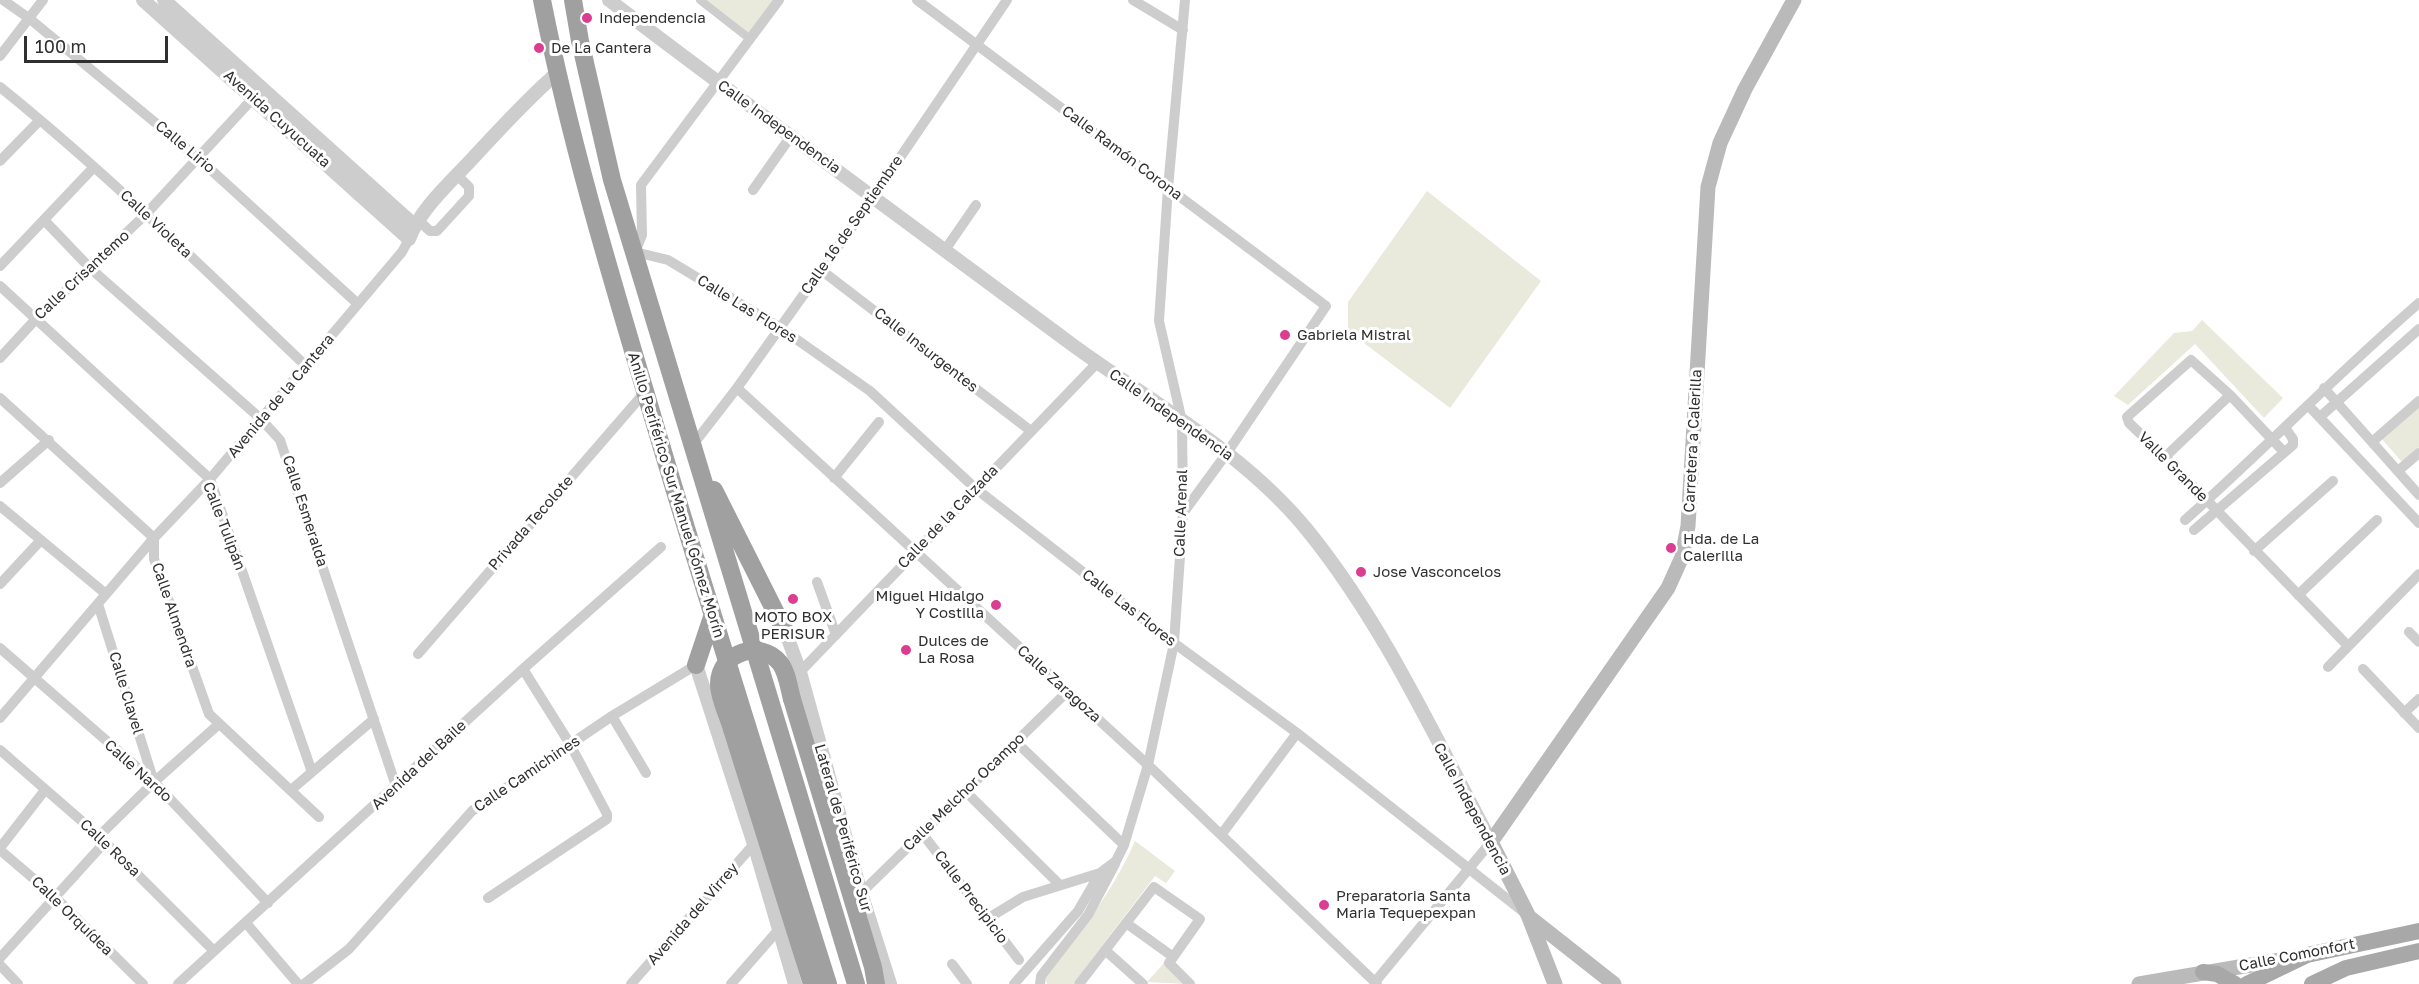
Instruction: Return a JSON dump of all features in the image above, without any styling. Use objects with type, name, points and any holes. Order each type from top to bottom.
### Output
[{"type":"highway","name":"Anillo Periférico Sur Manuel Gómez Morín","points":[[542,0],[557,73],[616,294],[712,617],[828,984]]},
{"type":"highway","name":"Anillo Periférico Sur Manuel Gómez Morín","points":[[573,0],[612,180],[856,984]]},
{"type":"highway","points":[[692,446],[786,633]]},
{"type":"highway","points":[[696,665],[712,617]]},
{"type":"highway","points":[[812,984],[719,687],[725,665],[738,654],[755,650],[776,659],[783,668],[873,967],[876,984]]},
{"type":"main road","name":"Carretera a Calerilla","points":[[1491,842],[1668,588],[1682,556],[1688,526],[1708,187],[1720,143],[1744,89],[1794,0]]},
{"type":"main road","name":"Calle Independencia","points":[[1491,842],[1528,915],[1555,984]]},
{"type":"main road","name":"Calle Las Flores","points":[[1528,915],[1614,984]]},
{"type":"main road","name":"Calle Comonfort","points":[[2139,984],[2307,955],[2419,931]]},
{"type":"main road","name":"Calle Comonfort","points":[[2312,984],[2346,968],[2419,951]]},
{"type":"main road","points":[[2247,984],[2307,955]]},
{"type":"main road","points":[[2203,972],[2217,974],[2235,984]]},
{"type":"street","name":"Calle Lirio","points":[[3,0],[30,19],[198,158],[358,304]]},
{"type":"street","points":[[0,56],[43,0]]},
{"type":"street","name":"Avenida Cuyucuata","points":[[143,0],[416,222]]},
{"type":"street","name":"Avenida Cuyucuata","points":[[164,0],[409,239]]},
{"type":"street","name":"Calle Independencia","points":[[609,0],[1097,363],[1227,453],[1269,490],[1307,530],[1375,624],[1491,842]]},
{"type":"street","points":[[700,0],[750,39]]},
{"type":"street","points":[[635,252],[642,235],[641,185],[780,0]]},
{"type":"street","name":"Calle Ramón Corona","points":[[917,0],[1326,306],[1227,453]]},
{"type":"street","name":"Calle 16 de Septiembre","points":[[692,446],[738,388],[779,327],[874,196],[1007,0]]},
{"type":"street","points":[[1134,0],[1183,30]]},
{"type":"street","name":"Calle Arenal","points":[[1014,984],[1078,911],[1100,873],[1116,861],[1124,845],[1148,765],[1174,643],[1183,513],[1182,421],[1159,321],[1185,0]]},
{"type":"street","name":"Avenida de la Cantera","points":[[0,718],[154,538],[210,479],[402,252],[416,222],[532,95],[557,73]]},
{"type":"street","name":"Calle Violeta","points":[[0,87],[146,214],[306,366]]},
{"type":"street","name":"Calle Crisantemo","points":[[0,358],[34,320],[146,214],[259,93]]},
{"type":"street","points":[[0,161],[40,120]]},
{"type":"street","points":[[753,190],[791,136]]},
{"type":"street","points":[[0,266],[94,167]]},
{"type":"street","points":[[416,222],[430,231],[437,231],[469,196],[469,187],[457,175]]},
{"type":"street","points":[[945,250],[976,205]]},
{"type":"street","name":"Calle Esmeralda","points":[[45,221],[90,268],[261,419],[284,446],[396,786]]},
{"type":"street","name":"Calle Las Flores","points":[[635,252],[668,260],[779,327],[870,391],[975,488],[1174,643],[1297,733],[1528,915]]},
{"type":"street","name":"Calle Insurgentes","points":[[821,270],[1031,431]]},
{"type":"street","name":"Calle Tulipán","points":[[0,286],[34,320],[210,479],[312,772]]},
{"type":"street","points":[[2185,520],[2286,429],[2324,388],[2419,303]]},
{"type":"street","points":[[2409,312],[2419,323]]},
{"type":"street","points":[[2321,416],[2419,329]]},
{"type":"street","name":"Valle Grande","points":[[2284,452],[2230,395],[2191,360],[2127,417],[2129,423],[2165,457],[2348,646]]},
{"type":"street","name":"Calle de la Calzada","points":[[800,672],[1097,363]]},
{"type":"street","name":"Calle Zaragoza","points":[[738,388],[1148,765],[1376,983]]},
{"type":"street","points":[[2324,388],[2419,495]]},
{"type":"street","name":"Privada Tecolote","points":[[418,654],[645,392]]},
{"type":"street","points":[[2165,457],[2230,395]]},
{"type":"street","points":[[0,398],[49,440],[154,538]]},
{"type":"street","points":[[2372,442],[2419,401]]},
{"type":"street","points":[[2308,405],[2321,416],[2419,523]]},
{"type":"street","points":[[834,478],[879,422]]},
{"type":"street","points":[[2194,530],[2293,445],[2293,440],[2286,429]]},
{"type":"street","points":[[0,483],[49,440]]},
{"type":"street","points":[[1183,513],[1227,453]]},
{"type":"street","points":[[2398,471],[2419,453]]},
{"type":"street","points":[[2254,551],[2333,481]]},
{"type":"street","points":[[0,506],[106,594]]},
{"type":"street","points":[[2298,595],[2377,520]]},
{"type":"street","name":"Calle Almendra","points":[[154,538],[154,559],[209,714],[319,817]]},
{"type":"street","points":[[0,584],[41,540]]},
{"type":"street","name":"Avenida del Baile","points":[[178,984],[523,669],[661,547]]},
{"type":"street","points":[[2328,667],[2417,579]]},
{"type":"street","points":[[817,582],[836,635]]},
{"type":"street","name":"Calle Clavel","points":[[98,604],[154,782]]},
{"type":"street","points":[[2409,632],[2419,642]]},
{"type":"street","name":"Lateral de Periférico Sur","points":[[786,633],[800,672],[861,893],[890,984]]},
{"type":"street","name":"Calle Nardo","points":[[0,648],[154,782],[268,903]]},
{"type":"street","points":[[696,665],[754,844],[795,984]]},
{"type":"street","name":"Calle Camichines","points":[[304,984],[349,949],[472,811],[612,716],[696,665]]},
{"type":"street","points":[[488,898],[607,819],[607,814],[570,744],[523,669]]},
{"type":"street","points":[[2363,669],[2419,728]]},
{"type":"street","name":"Calle Melchor Ocampo","points":[[861,893],[1067,692]]},
{"type":"street","points":[[2404,713],[2419,699]]},
{"type":"street","points":[[612,716],[646,773]]},
{"type":"street","points":[[291,790],[374,719]]},
{"type":"street","points":[[0,958],[154,782],[219,724]]},
{"type":"street","points":[[1221,835],[1297,733]]},
{"type":"street","points":[[1016,742],[1124,845]]},
{"type":"street","name":"Calle Rosa","points":[[0,750],[102,839],[214,951]]},
{"type":"street","points":[[0,849],[45,790]]},
{"type":"street","points":[[965,791],[1060,885]]},
{"type":"street","name":"Calle Precipicio","points":[[922,833],[1019,960]]},
{"type":"street","points":[[1376,983],[1491,842]]},
{"type":"street","name":"Avenida del Virrey","points":[[631,984],[754,844]]},
{"type":"street","name":"Calle Orquídea","points":[[0,849],[55,897],[142,984]]},
{"type":"street","points":[[1040,984],[1041,976],[1088,915],[1116,861]]},
{"type":"street","points":[[987,919],[1023,897],[1100,873]]},
{"type":"street","points":[[1079,984],[1154,887],[1200,918],[1172,956],[1169,965],[1190,984]]},
{"type":"street","points":[[246,923],[298,984]]},
{"type":"street","points":[[1126,923],[1172,956]]},
{"type":"street","points":[[731,984],[780,928]]},
{"type":"street","points":[[1105,950],[1143,984]]},
{"type":"street","points":[[952,964],[966,984]]},
{"type":"street","points":[[0,965],[18,984]]},
{"type":"shaded area","points":[[700,0],[779,0],[750,39]]},
{"type":"shaded area","points":[[1427,191],[1541,281],[1450,408],[1348,331],[1348,302]]},
{"type":"shaded area","points":[[2202,320],[2283,398],[2264,418],[2195,344],[2128,405],[2114,396],[2174,333],[2192,331]]},
{"type":"shaded area","points":[[2419,403],[2419,447],[2402,462],[2380,437]]},
{"type":"shaded area","points":[[1135,841],[1175,871],[1166,883],[1155,876],[1073,984],[1047,984],[1045,977],[1083,929],[1106,895]]},
{"type":"shaded area","points":[[1164,963],[1187,984],[1147,982]]},
{"type":"place","name":"Independencia","points":[[587,18]]},
{"type":"place","name":"De La Cantera","points":[[539,48]]},
{"type":"place","name":"Gabriela Mistral","points":[[1285,335]]},
{"type":"place","name":"Hda. de La Calerilla","points":[[1671,548]]},
{"type":"place","name":"Jose Vasconcelos","points":[[1361,572]]},
{"type":"place","name":"MOTO BOX PERISUR","points":[[793,599]]},
{"type":"place","name":"Miguel Hidalgo Y Costilla","points":[[996,605]]},
{"type":"place","name":"Dulces de La Rosa","points":[[906,650]]},
{"type":"place","name":"Preparatoria Santa Maria Tequepexpan","points":[[1324,905]]}]
